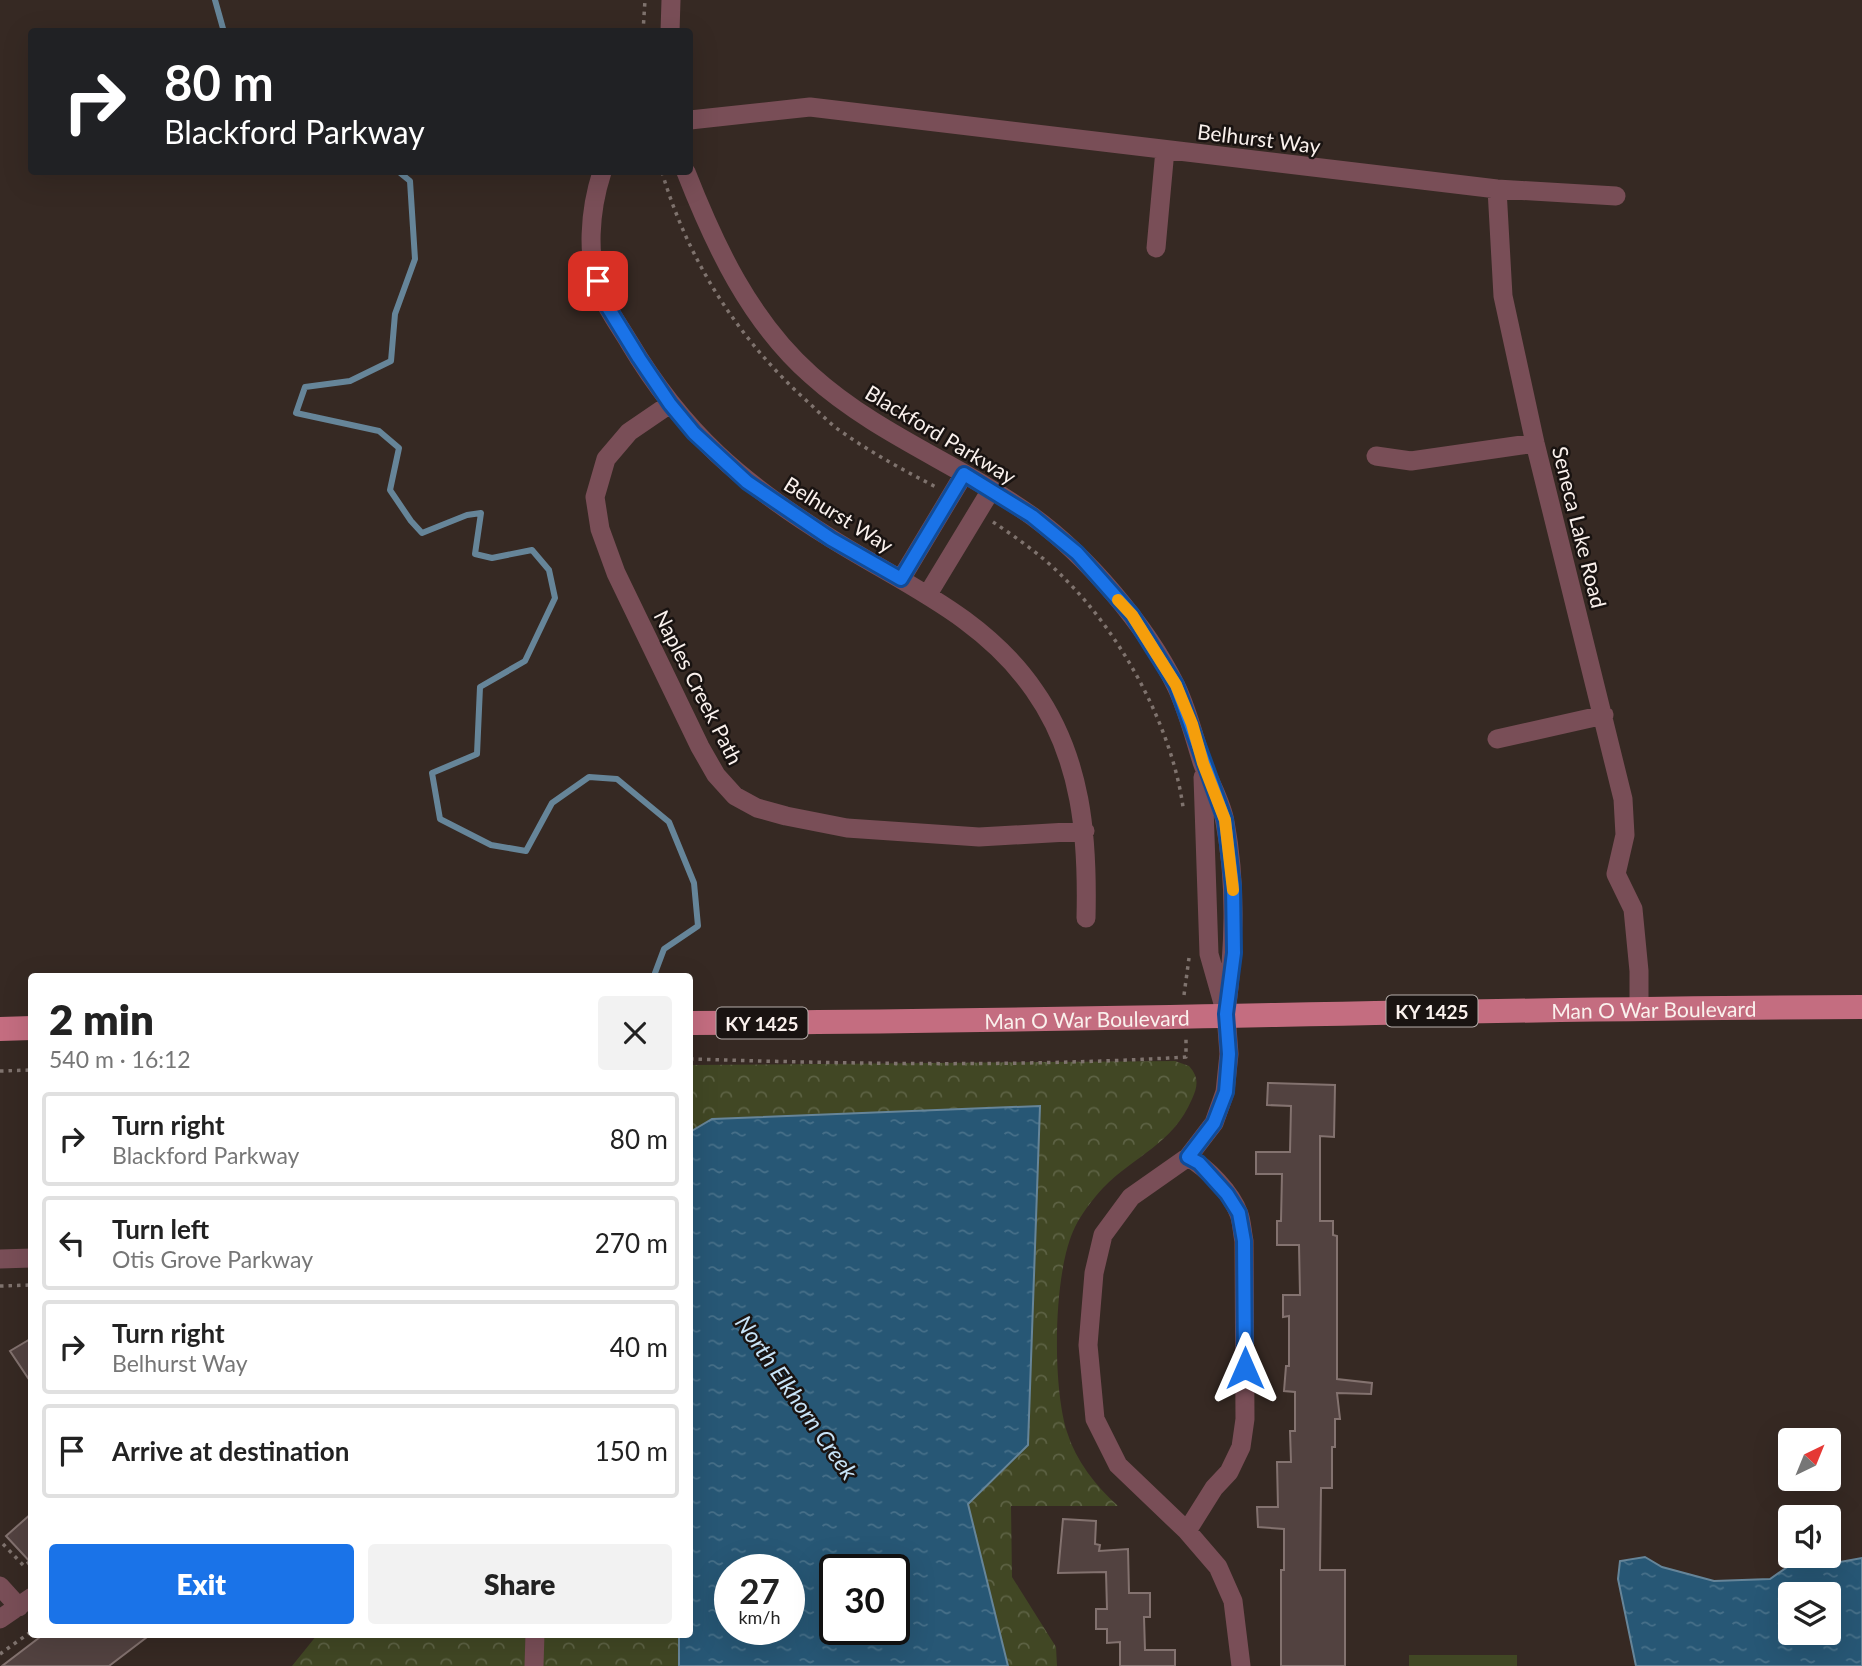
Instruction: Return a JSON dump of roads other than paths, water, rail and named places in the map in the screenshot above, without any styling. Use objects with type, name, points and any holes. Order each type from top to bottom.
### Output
[{"type":"main road","name":"Man O War Boulevard","points":[[693,1023],[848,1023],[1639,1007],[1862,1007]]},
{"type":"main road","points":[[0,1029],[28,1028]]},
{"type":"street","points":[[670,28],[671,0]]},
{"type":"street","name":"Belhurst Way","points":[[693,120],[810,107],[1497,189],[1616,196]]},
{"type":"street","points":[[1156,248],[1165,150]]},
{"type":"street","name":"Belhurst Way","points":[[602,175],[594,197],[592,234],[594,266],[601,296],[670,404],[694,433],[747,482],[831,539],[960,615],[1013,663],[1034,690],[1068,752],[1081,802],[1085,831],[1086,918]]},
{"type":"street","name":"Blackford Parkway","points":[[687,175],[727,268],[776,337],[810,374],[857,411],[1032,516],[1077,553],[1132,615],[1176,685],[1192,724],[1203,763],[1209,954],[1226,1014],[1229,1054],[1226,1092],[1214,1123],[1188,1157],[1131,1197],[1103,1236],[1094,1273],[1088,1345],[1095,1419],[1118,1465],[1187,1531],[1218,1567],[1233,1601],[1241,1666]]},
{"type":"street","name":"Seneca Lake Road","points":[[1497,189],[1503,296],[1535,443],[1623,799],[1625,835],[1616,874],[1633,909],[1639,971],[1639,1007]]},
{"type":"street","name":"Naples Creek Path","points":[[670,404],[629,432],[606,458],[596,497],[600,529],[615,573],[700,747],[716,775],[735,796],[757,808],[847,828],[979,837],[1085,831]]},
{"type":"street","points":[[1376,456],[1411,461],[1535,443]]},
{"type":"street","points":[[901,579],[964,474]]},
{"type":"street","points":[[928,594],[991,490]]},
{"type":"street","points":[[1497,739],[1604,715]]},
{"type":"street","points":[[1187,1531],[1214,1488],[1229,1472],[1241,1447],[1245,1419],[1244,1241],[1239,1213],[1227,1194],[1199,1163],[1188,1157]]},
{"type":"street","points":[[0,1259],[28,1258]]},
{"type":"street","points":[[0,1586],[25,1602],[0,1619]]},
{"type":"street","points":[[534,1666],[535,1638]]},
{"type":"water","points":[[1040,1106],[1028,1445],[968,1504],[1008,1666],[679,1666],[679,1638],[693,1638],[693,1130],[712,1119]]},
{"type":"water","points":[[1645,1557],[1662,1567],[1714,1581],[1770,1579],[1786,1568],[1841,1568],[1841,1562],[1862,1558],[1862,1666],[1636,1666],[1618,1579],[1620,1561]]},
{"type":"waterway","name":"North Elkhorn Creek","points":[[215,0],[223,28]]},
{"type":"waterway","name":"North Elkhorn Creek","points":[[403,175],[410,181],[415,259],[395,314],[391,361],[350,381],[305,387],[296,413],[379,431],[399,448],[390,490],[422,533],[467,515],[481,513],[475,554],[492,558],[532,550],[549,570],[555,598],[525,661],[480,687],[477,754],[432,773],[440,819],[491,845],[526,851],[552,803],[589,777],[617,779],[669,822],[694,883],[698,926],[664,949],[655,973]]}]
